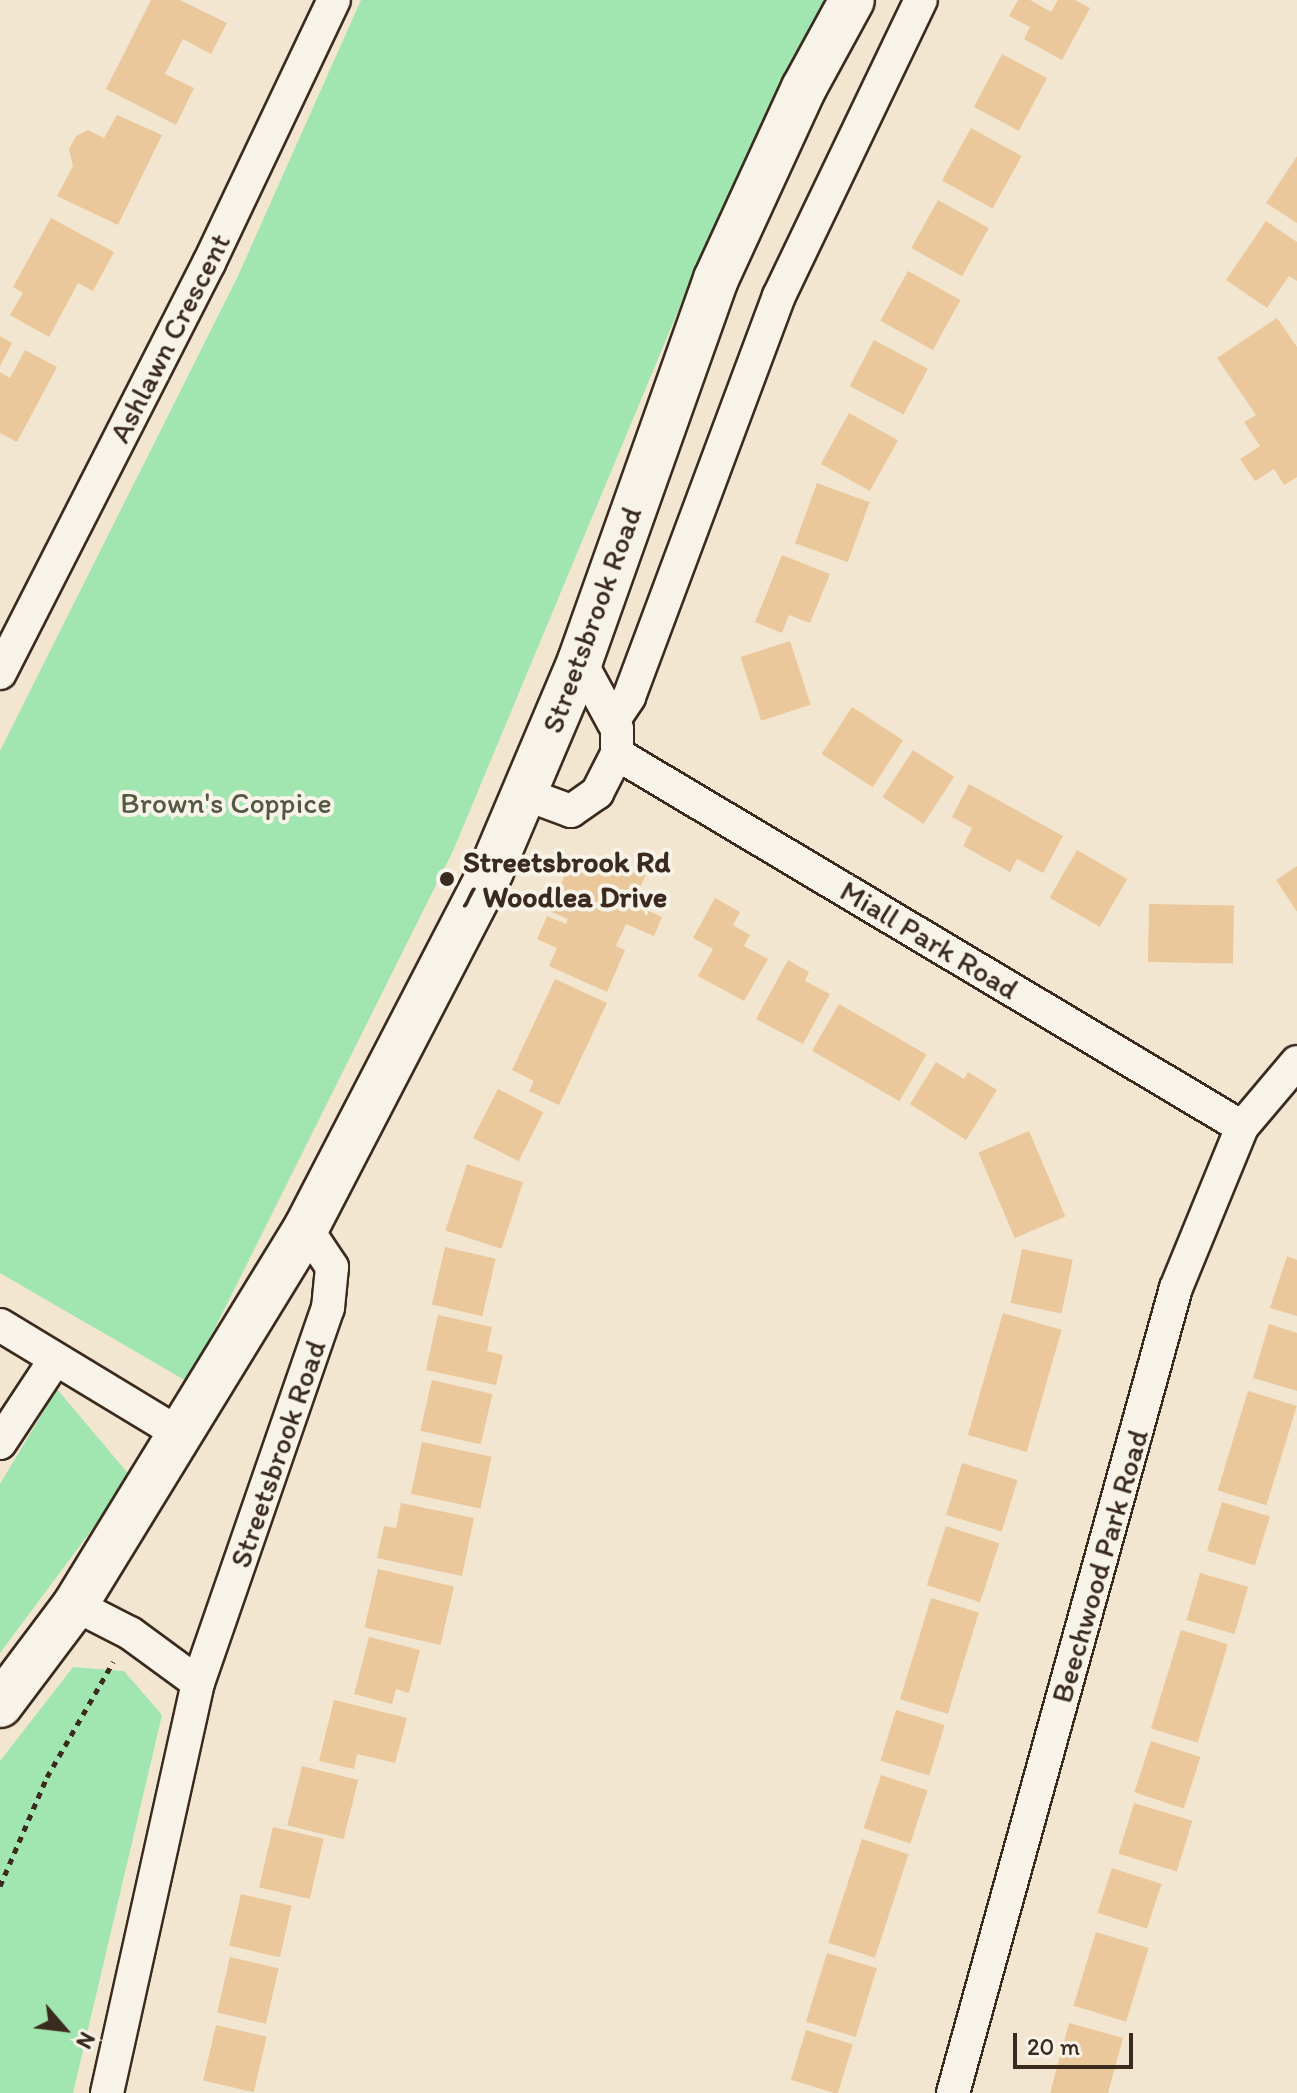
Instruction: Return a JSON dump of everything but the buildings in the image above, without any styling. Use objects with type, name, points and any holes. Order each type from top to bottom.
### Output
[{"type":"main road","name":"Streetsbrook Road","points":[[0,1705],[75,1605],[183,1436],[306,1228],[491,871],[580,661],[716,279],[804,88],[852,0]]},
{"type":"street","name":"Ashlawn Crescent","points":[[0,673],[209,263],[334,0]]},
{"type":"street","name":"Streetsbrook Road","points":[[613,721],[629,697],[779,296],[921,0]]},
{"type":"street","points":[[525,794],[571,811],[597,793],[617,754],[613,721],[580,661]]},
{"type":"street","name":"Miall Park Road","points":[[617,754],[1242,1127]]},
{"type":"street","name":"Beechwood Park Road","points":[[953,2093],[1176,1288],[1242,1127],[1297,1062]]},
{"type":"street","name":"Streetsbrook Road","points":[[107,2093],[198,1683],[328,1308],[332,1267],[306,1228]]},
{"type":"street","points":[[0,1325],[54,1361],[183,1436]]},
{"type":"street","points":[[0,1443],[54,1361]]},
{"type":"street","points":[[75,1605],[130,1633],[198,1683]]},
{"type":"path","points":[[0,1886],[47,1777],[130,1633]]},
{"type":"green space","name":"Brown's Coppice","points":[[361,0],[827,0],[690,282],[453,851],[188,1382],[0,1273],[0,751],[238,276]]},
{"type":"green space","points":[[57,1389],[131,1477],[0,1653],[0,1484]]},
{"type":"green space","points":[[73,1667],[124,1671],[162,1715],[73,2093],[0,2093],[0,1761]]},
{"type":"place","name":"Streetsbrook Rd / Woodlea Drive","points":[[447,879]]}]
